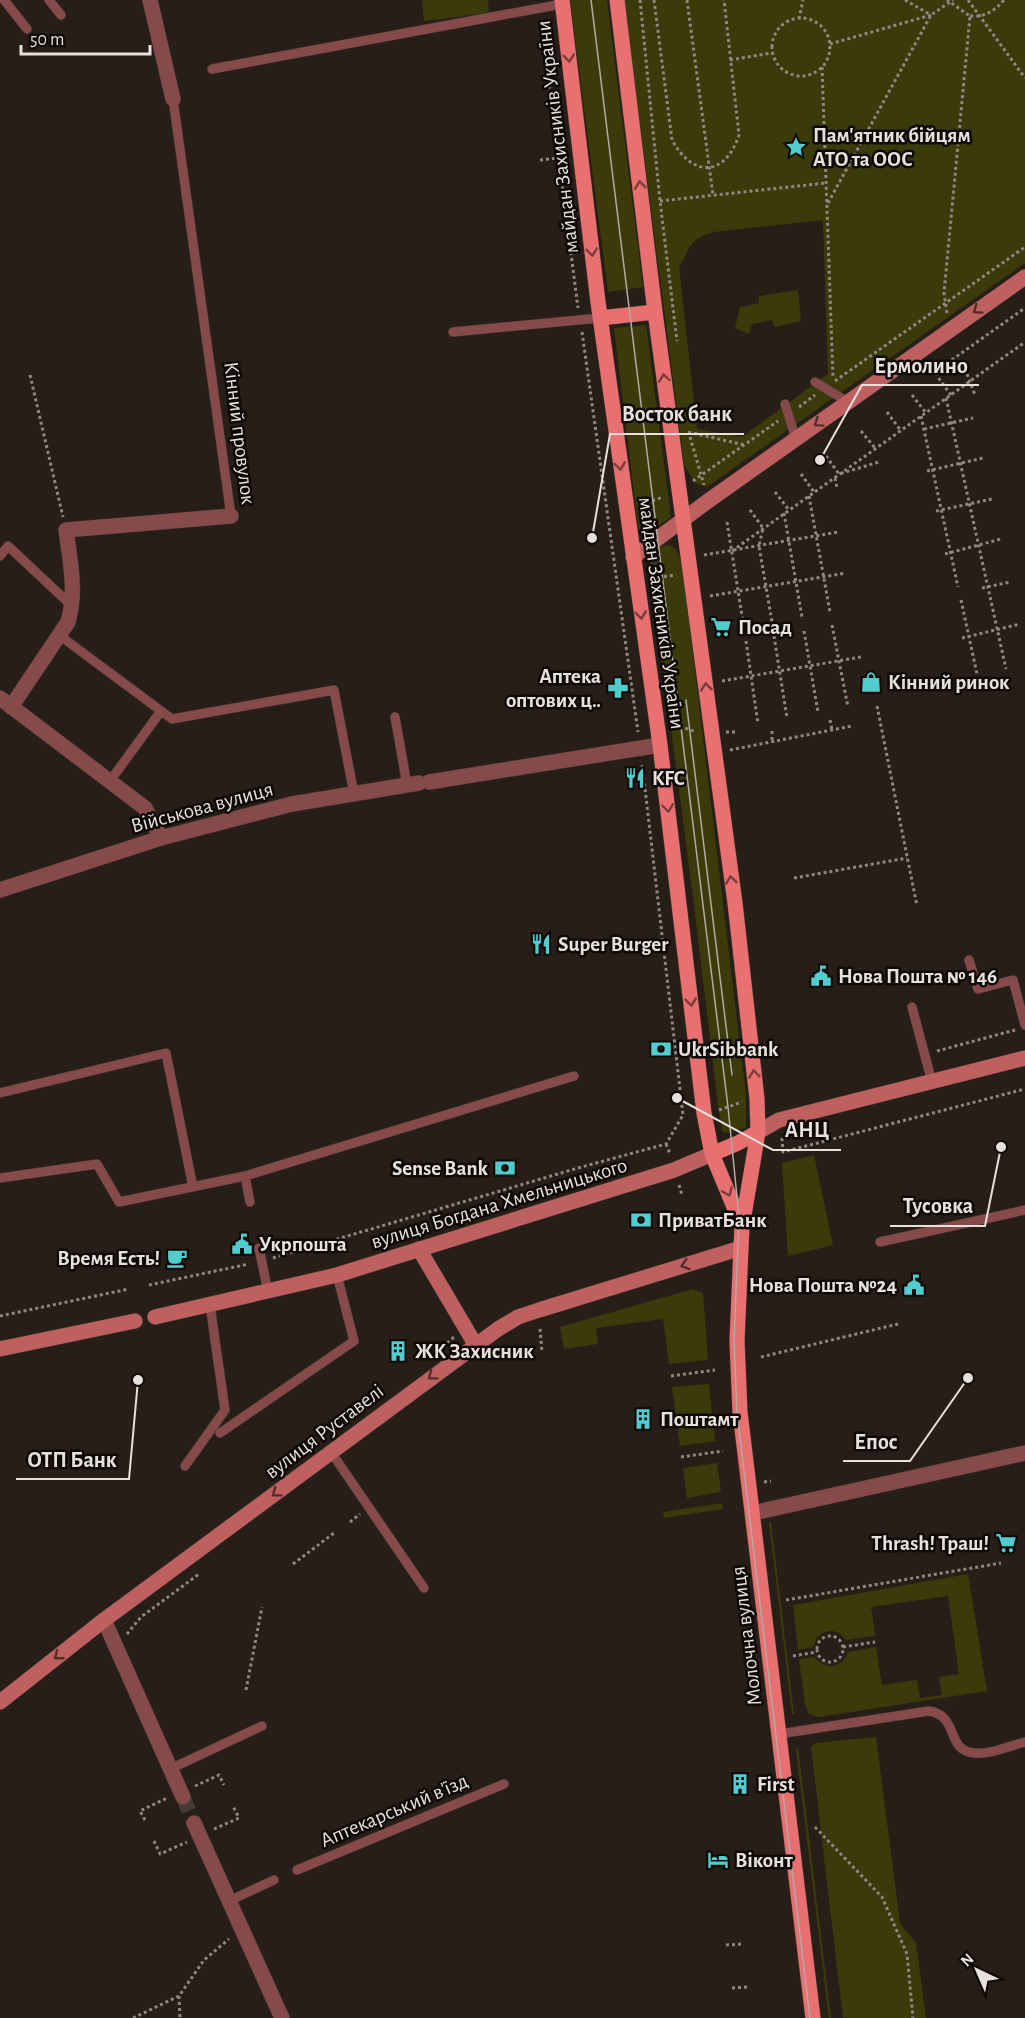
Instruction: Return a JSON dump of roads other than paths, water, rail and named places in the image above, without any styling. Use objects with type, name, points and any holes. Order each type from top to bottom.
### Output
[{"type":"main road","name":"майдан Захисників України","points":[[617,0],[655,312],[735,903],[757,1099],[758,1132],[742,1227],[741,1248]]},
{"type":"main road","name":"майдан Захисників України","points":[[562,2],[600,318],[660,745],[704,1113],[712,1154],[742,1227]]},
{"type":"main road","points":[[600,318],[655,312]]},
{"type":"main road","points":[[712,1154],[758,1132]]},
{"type":"main road","name":"Молочна вулиця","points":[[741,1248],[737,1341],[740,1413],[813,2018]]},
{"type":"street","name":"Кінний провулок","points":[[150,0],[173,99]]},
{"type":"street","points":[[633,557],[683,519],[1025,277]]},
{"type":"street","name":"Кінний провулок","points":[[72,606],[72,575],[66,530],[231,516]]},
{"type":"street","points":[[72,606],[68,622],[6,702],[146,808],[161,838]]},
{"type":"street","name":"Військова вулиця","points":[[0,890],[161,838],[292,804],[660,745]]},
{"type":"street","points":[[758,1132],[779,1120],[1025,1058]]},
{"type":"street","name":"вулиця Богдана Хмельницького","points":[[155,1317],[337,1275],[675,1170],[712,1154]]},
{"type":"street","name":"вулиця Руставелі","points":[[0,1702],[104,1620],[475,1344],[518,1317],[741,1248]]},
{"type":"street","points":[[419,1250],[475,1344]]},
{"type":"street","points":[[0,1349],[135,1321]]},
{"type":"street","points":[[753,1513],[1025,1453]]},
{"type":"street","points":[[104,1620],[183,1797]]},
{"type":"street","points":[[194,1823],[282,2018]]},
{"type":"lane","points":[[4,0],[27,29]]},
{"type":"lane","points":[[49,0],[61,15]]},
{"type":"lane","points":[[212,69],[562,2]]},
{"type":"lane","name":"Кінний провулок","points":[[173,99],[231,516]]},
{"type":"lane","points":[[453,332],[600,318]]},
{"type":"lane","points":[[815,382],[848,402]]},
{"type":"lane","points":[[785,404],[796,439]]},
{"type":"lane","points":[[0,556],[8,546],[72,606]]},
{"type":"lane","points":[[59,635],[172,719],[334,690],[354,794]]},
{"type":"lane","points":[[110,781],[161,711]]},
{"type":"lane","points":[[395,717],[418,784]]},
{"type":"lane","points":[[969,960],[978,989],[1013,980],[1021,1027]]},
{"type":"lane","points":[[912,1007],[932,1082]]},
{"type":"lane","points":[[0,1093],[166,1053],[193,1187]]},
{"type":"lane","points":[[0,1178],[96,1164],[119,1202],[245,1176],[574,1076]]},
{"type":"lane","points":[[245,1176],[250,1202]]},
{"type":"lane","points":[[880,1242],[1025,1210]]},
{"type":"lane","points":[[259,1248],[268,1292]]},
{"type":"lane","points":[[220,1433],[354,1341],[337,1275]]},
{"type":"lane","points":[[185,1466],[225,1410],[210,1305]]},
{"type":"lane","points":[[331,1452],[424,1588]]},
{"type":"lane","points":[[779,1734],[929,1711],[943,1716],[949,1722],[958,1745],[966,1751],[980,1753],[1025,1742]]},
{"type":"lane","points":[[170,1769],[262,1726]]},
{"type":"lane","name":"Аптекарський в’їзд","points":[[297,1870],[504,1784]]},
{"type":"lane","points":[[229,1901],[274,1880]]},
{"type":"tunnel","points":[[183,1797],[194,1823]]},
{"type":"tram line","points":[[591,0],[728,1107],[739,1217],[734,1341],[737,1413],[810,2018]]},
{"type":"tram line","points":[[686,700],[732,1075]]},
{"type":"place","name":"Пам'ятник бійцям АТО та ООС","points":[[796,147]]},
{"type":"place","name":"Ермолино","points":[[820,460]]},
{"type":"place","name":"Восток банк","points":[[592,538]]},
{"type":"place","name":"Посад","points":[[721,627]]},
{"type":"place","name":"Кінний ринок","points":[[871,682]]},
{"type":"place","name":"Аптека оптових ц‥","points":[[618,688]]},
{"type":"place","name":"KFC","points":[[635,778]]},
{"type":"place","name":"Super Burger","points":[[541,944]]},
{"type":"place","name":"Нова Пошта № 146","points":[[821,976]]},
{"type":"place","name":"UkrSibbank","points":[[661,1049]]},
{"type":"place","name":"АНЦ","points":[[677,1098]]},
{"type":"place","name":"Тусовка","points":[[1001,1147]]},
{"type":"place","name":"Sense Bank","points":[[505,1168]]},
{"type":"place","name":"ПриватБанк","points":[[641,1220]]},
{"type":"place","name":"Укрпошта","points":[[242,1244]]},
{"type":"place","name":"Время Есть!","points":[[177,1258]]},
{"type":"place","name":"Нова Пошта №24","points":[[914,1285]]},
{"type":"place","name":"ЖК Захисник","points":[[398,1351]]},
{"type":"place","name":"Епос","points":[[968,1378]]},
{"type":"place","name":"ОТП Банк","points":[[138,1380]]},
{"type":"place","name":"Поштамт","points":[[643,1419]]},
{"type":"place","name":"Thrash! Траш!","points":[[1006,1543]]},
{"type":"place","name":"First","points":[[740,1784]]},
{"type":"place","name":"Віконт","points":[[718,1860]]}]
